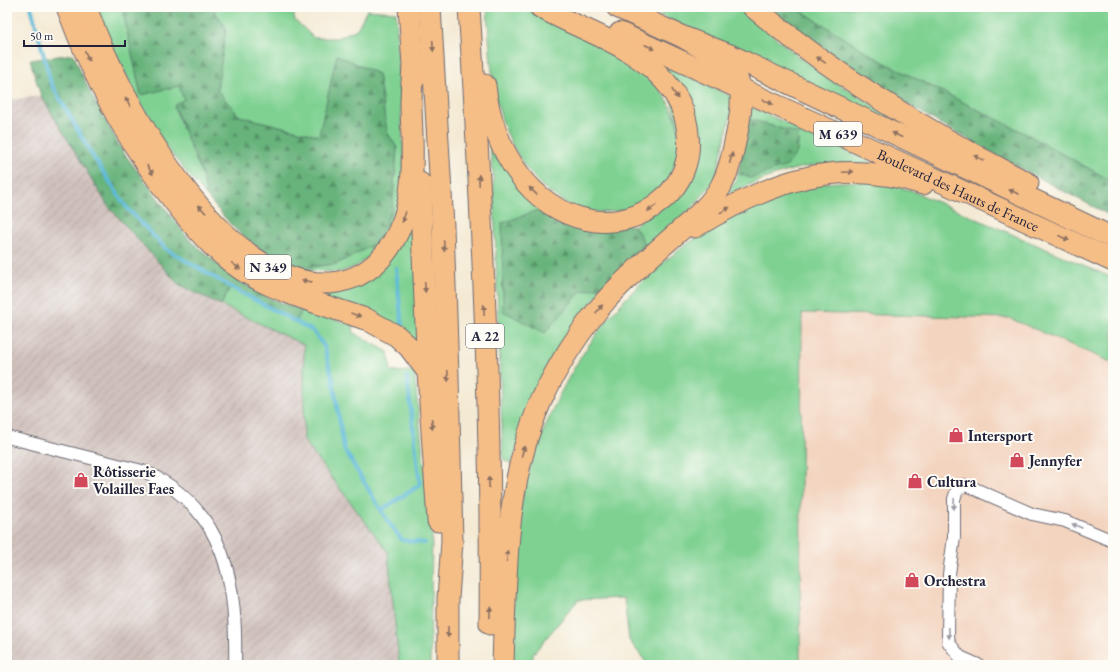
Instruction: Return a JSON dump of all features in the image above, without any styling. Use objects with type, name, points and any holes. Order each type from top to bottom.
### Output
[{"type":"highway","points":[[67,7],[102,90],[129,138],[154,177],[203,236],[234,264],[267,285],[384,327],[409,347],[428,372]]},
{"type":"highway","name":"N 349","points":[[86,7],[106,60],[133,112],[151,142],[196,202],[238,245],[259,262],[278,272],[309,282],[326,284],[347,280],[362,274],[383,257],[400,229],[407,209],[411,189],[413,67]]},
{"type":"highway","points":[[409,7],[421,204],[428,372],[439,528],[448,599]]},
{"type":"highway","name":"A 22","points":[[430,7],[446,297],[452,541],[448,599],[448,665]]},
{"type":"highway","points":[[470,7],[480,38],[489,110],[502,145],[519,175],[541,198],[558,209],[578,217],[596,222],[611,222],[626,220],[642,214],[659,203],[673,190],[686,165],[689,140],[682,107],[667,83],[649,65],[617,44],[540,7]]},
{"type":"highway","name":"A 22","points":[[470,7],[488,411],[490,665]]},
{"type":"highway","name":"Boulevard des Hauts de France","points":[[564,7],[1113,262]]},
{"type":"highway","name":"Boulevard des Hauts de France","points":[[617,7],[683,37],[730,55],[1113,238]]},
{"type":"highway","points":[[753,7],[821,60],[912,119],[960,147],[1113,228]]},
{"type":"highway","points":[[503,665],[507,558],[512,503],[520,461],[529,432],[548,386],[575,340],[606,300],[633,272],[707,205],[721,185],[731,159],[742,102],[741,90],[734,73],[724,62],[683,37]]},
{"type":"highway","points":[[656,252],[738,202],[775,187],[817,175],[844,172],[875,173],[913,181],[983,201]]},
{"type":"street","points":[[7,438],[146,472],[165,482],[186,499],[208,527],[220,550],[228,574],[235,613],[235,665]]},
{"type":"street","points":[[978,665],[960,657],[949,642],[949,574],[953,547],[954,499],[957,490],[964,485],[968,486],[1032,514],[1065,521],[1113,541]]},
{"type":"shaded area","points":[[41,96],[108,206],[179,285],[304,345],[304,441],[388,552],[399,665],[7,665],[7,100]]},
{"type":"shaded area","points":[[802,313],[1009,318],[1113,363],[1113,665],[800,665]]},
{"type":"green space","points":[[514,6],[525,8],[622,58],[642,71],[657,85],[671,108],[679,135],[679,148],[676,162],[659,191],[650,198],[624,209],[600,212],[578,208],[558,198],[540,184],[525,165],[512,143],[502,120],[493,78],[487,7]]},
{"type":"green space","points":[[97,7],[122,7],[141,95],[179,85],[184,99],[174,107],[201,172],[207,197],[166,147],[139,100],[107,36]]},
{"type":"green space","points":[[122,7],[212,7],[226,28],[217,90],[239,116],[319,136],[337,55],[378,74],[387,132],[397,148],[392,211],[375,244],[336,264],[291,269],[267,255],[234,228],[207,197],[201,172],[174,106],[184,99],[179,86],[141,95]]},
{"type":"green space","points":[[212,7],[296,7],[292,8],[295,20],[314,38],[337,38],[357,29],[367,10],[396,12],[404,163],[401,195],[390,231],[377,250],[357,266],[340,272],[291,269],[336,264],[375,244],[392,211],[397,148],[387,132],[378,74],[337,55],[319,136],[239,116],[217,90],[226,28]]},
{"type":"green space","points":[[642,7],[738,7],[799,57],[840,85],[903,124],[902,127]]},
{"type":"green space","points":[[769,7],[795,7],[881,61],[1032,137],[1113,182],[1113,217],[982,147],[885,91],[811,40]]},
{"type":"green space","points":[[795,7],[1113,7],[1113,182],[1032,137],[881,61]]},
{"type":"green space","points":[[73,54],[89,90],[123,152],[189,239],[231,276],[267,297],[302,310],[296,322],[230,287],[221,305],[179,285],[108,206],[41,96],[30,60]]},
{"type":"green space","points":[[667,67],[735,98],[715,180],[684,218],[646,245],[634,226],[690,178],[664,68]]},
{"type":"green space","points":[[751,107],[873,163],[872,165],[840,164],[808,166],[769,177],[731,193],[729,190],[735,183],[738,173],[751,178],[799,134],[749,119]]},
{"type":"green space","points":[[749,119],[799,134],[797,152],[787,166],[751,178],[738,173]]},
{"type":"green space","points":[[489,141],[544,208],[545,333],[581,291],[604,287],[571,329],[511,464],[503,459],[493,171]]},
{"type":"green space","points":[[878,181],[910,190],[1113,278],[1113,363],[1009,318],[802,313],[800,665],[648,665],[629,640],[624,598],[578,600],[533,654],[533,665],[511,665],[517,536],[523,494],[531,464],[542,435],[562,391],[586,350],[614,311],[647,277],[684,247],[724,221],[767,200],[813,185],[836,182]]},
{"type":"green space","points":[[544,208],[634,226],[646,245],[604,287],[581,291],[545,333],[503,311],[502,223]]},
{"type":"green space","points":[[412,227],[422,342],[302,290],[339,290],[408,228]]},
{"type":"green space","points":[[229,286],[296,322],[302,310],[353,325],[354,333],[388,352],[391,372],[414,371],[432,537],[430,665],[399,665],[388,552],[304,441],[304,345],[221,305]]},
{"type":"waterway","points":[[31,7],[51,83],[92,155],[127,208],[166,249],[229,286],[313,331],[324,346],[333,380],[344,449],[387,520],[402,540],[425,543]]},
{"type":"waterway","points":[[396,268],[402,326]]},
{"type":"waterway","points":[[381,510],[420,485],[407,377]]},
{"type":"place","name":"Intersport","points":[[956,435]]},
{"type":"place","name":"Jennyfer","points":[[1017,460]]},
{"type":"place","name":"Rôtisserie Volailles Faes","points":[[81,480]]},
{"type":"place","name":"Cultura","points":[[915,481]]},
{"type":"place","name":"Orchestra","points":[[912,580]]}]
